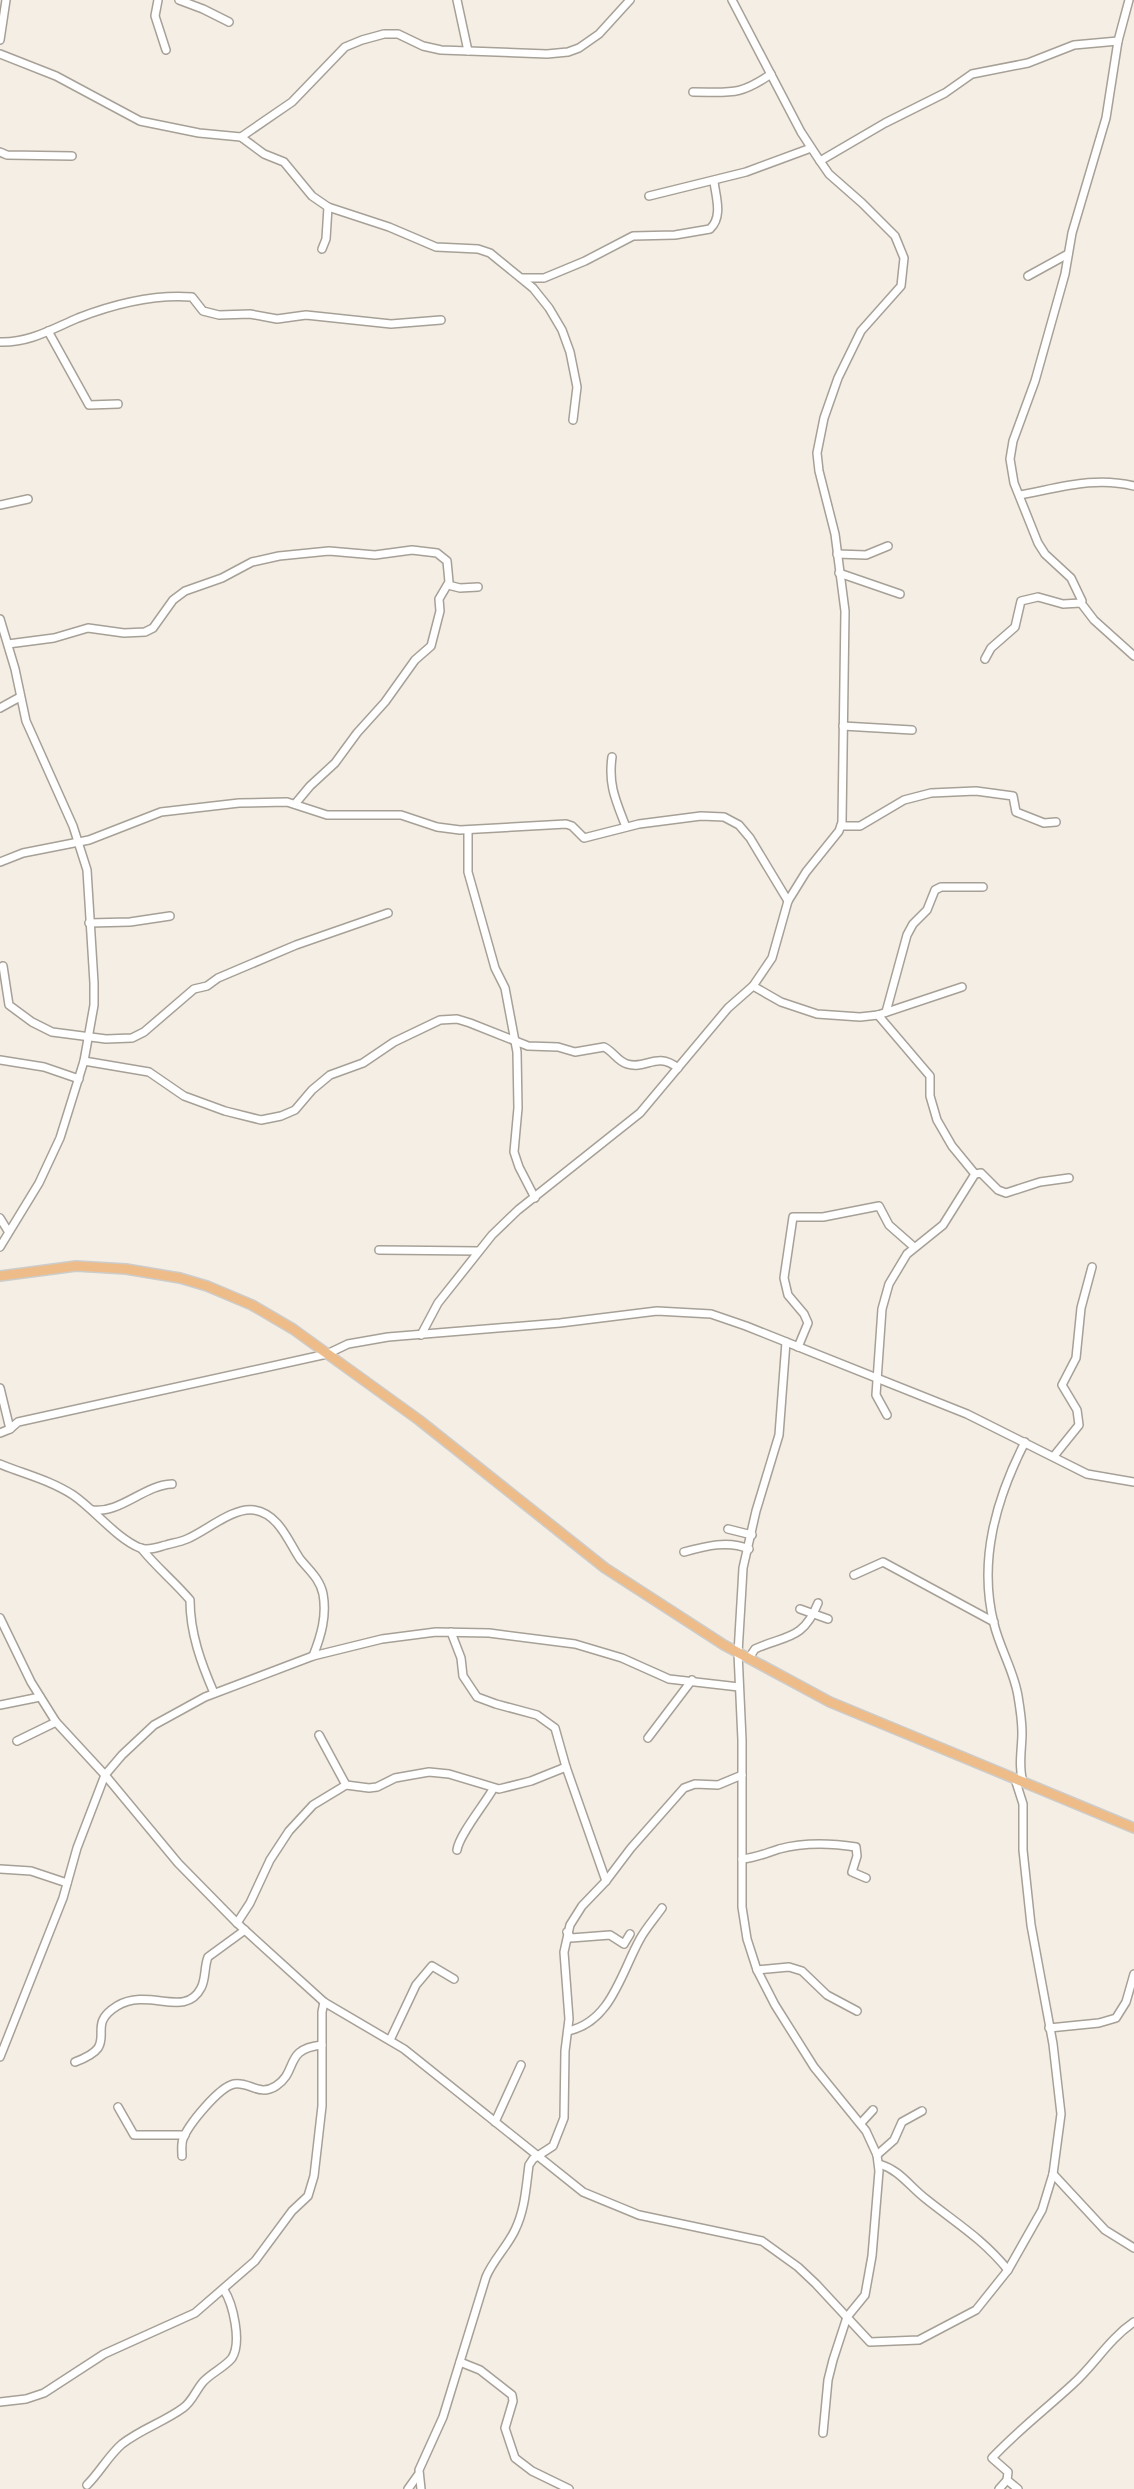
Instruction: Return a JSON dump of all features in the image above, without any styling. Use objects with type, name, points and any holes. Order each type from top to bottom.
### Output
[{"type":"main road","points":[[0,1276],[76,1266],[126,1269],[180,1278],[232,1295],[262,1310],[418,1420],[605,1568],[738,1653],[830,1702],[1134,1829]]},
{"type":"street","points":[[0,40],[6,0]]},
{"type":"street","points":[[158,0],[155,16],[166,50]]},
{"type":"street","points":[[179,0],[229,23]]},
{"type":"street","points":[[457,0],[467,51]]},
{"type":"street","points":[[241,137],[292,102],[345,47],[362,40],[384,34],[398,34],[432,48],[547,54],[568,52],[599,34],[630,0]]},
{"type":"street","points":[[421,1335],[438,1304],[478,1251],[518,1210],[640,1113],[728,1008],[753,986],[772,958],[788,901],[841,826],[845,611],[831,519],[817,461],[818,440],[830,398],[862,331],[901,286],[904,258],[895,236],[829,174],[811,148],[732,0]]},
{"type":"street","points":[[1129,0],[1118,41],[1106,118],[1072,233],[1035,382],[1013,441],[1010,472],[1038,543],[1045,554],[1071,578],[1081,603],[1094,620],[1134,656]]},
{"type":"street","points":[[820,161],[885,123],[945,93],[972,74],[1028,63],[1074,45],[1118,41]]},
{"type":"street","points":[[0,54],[56,76],[139,121],[199,133],[241,137],[264,153],[284,162],[312,196],[328,207],[389,227],[436,247],[485,251],[522,278],[549,308],[567,341],[577,387],[573,420]]},
{"type":"street","points":[[693,92],[735,92],[751,88],[771,74]]},
{"type":"street","points":[[649,196],[714,182],[811,148]]},
{"type":"street","points":[[0,152],[7,155],[72,156]]},
{"type":"street","points":[[522,278],[544,278],[585,261],[633,236],[675,235],[710,229],[714,226],[719,209],[714,182]]},
{"type":"street","points":[[322,249],[326,239],[328,207]]},
{"type":"street","points":[[1028,276],[1068,254]]},
{"type":"street","points":[[0,342],[22,341],[130,301],[187,296],[195,299],[203,311],[219,315],[250,314],[277,319],[306,315],[391,324],[440,320]]},
{"type":"street","points":[[48,331],[89,405],[118,404]]},
{"type":"street","points":[[1020,495],[1073,483],[1104,481],[1134,486]]},
{"type":"street","points":[[0,505],[29,499]]},
{"type":"street","points":[[837,554],[866,555],[888,546]]},
{"type":"street","points":[[8,644],[54,638],[88,628],[124,633],[145,632],[153,628],[173,600],[184,591],[222,578],[252,562],[279,556],[329,551],[362,555],[405,550],[438,553],[447,561],[448,585],[439,599],[440,611],[431,646],[415,660],[335,763],[295,804]]},
{"type":"street","points":[[839,573],[900,594]]},
{"type":"street","points":[[448,585],[460,588],[478,587]]},
{"type":"street","points":[[985,659],[991,648],[1015,627],[1021,601],[1038,597],[1063,604],[1081,603]]},
{"type":"street","points":[[0,619],[30,732],[78,842],[87,870],[94,1005],[79,1079],[50,1163],[0,1247]]},
{"type":"street","points":[[0,709],[20,697]]},
{"type":"street","points":[[843,726],[912,730]]},
{"type":"street","points":[[612,757],[609,775],[626,827]]},
{"type":"street","points":[[841,826],[860,826],[889,808],[918,796],[964,791],[1013,796],[1016,812],[1044,823],[1056,822]]},
{"type":"street","points":[[0,862],[23,853],[102,836],[161,812],[239,803],[281,802],[327,815],[401,815],[437,827],[467,831],[566,824],[572,826],[584,838],[626,827],[701,816],[724,817],[739,825],[750,838],[788,901]]},
{"type":"street","points":[[467,831],[468,872],[495,968],[505,988],[515,1042],[519,1070],[514,1152],[526,1182],[536,1198]]},
{"type":"street","points":[[882,1013],[907,935],[913,924],[927,910],[935,890],[942,887],[983,887]]},
{"type":"street","points":[[3,966],[7,998],[13,1009],[52,1032],[106,1039],[132,1038],[144,1032],[194,989],[207,986],[218,978],[296,945],[388,913]]},
{"type":"street","points":[[89,923],[130,922],[170,916]]},
{"type":"street","points":[[753,986],[781,1002],[817,1014],[860,1017],[882,1013],[962,987]]},
{"type":"street","points":[[882,1013],[930,1076],[930,1096],[937,1121],[952,1146],[975,1174]]},
{"type":"street","points":[[83,1061],[149,1072],[184,1096],[225,1111],[261,1120],[295,1110],[312,1090],[330,1075],[363,1063],[394,1042],[440,1020],[457,1019],[528,1046],[558,1047],[575,1052],[604,1047],[625,1064],[663,1060],[678,1068]]},
{"type":"street","points":[[0,1060],[44,1067],[79,1079]]},
{"type":"street","points":[[887,1415],[877,1399],[883,1302],[898,1267],[914,1247],[943,1225],[975,1174],[981,1173],[998,1190],[1006,1193],[1040,1182],[1069,1178]]},
{"type":"street","points":[[798,1347],[808,1323],[788,1295],[784,1278],[793,1217],[823,1217],[879,1206],[889,1225],[914,1247]]},
{"type":"street","points":[[0,1218],[8,1231]]},
{"type":"street","points":[[379,1250],[478,1251]]},
{"type":"street","points":[[1054,1456],[1079,1425],[1077,1410],[1062,1385],[1076,1358],[1081,1308],[1092,1267]]},
{"type":"street","points":[[0,1433],[18,1422],[327,1354],[358,1342],[489,1327],[678,1311],[711,1314],[967,1414],[1087,1474],[1134,1482]]},
{"type":"street","points":[[786,1342],[780,1404],[781,1427],[756,1511],[743,1568],[738,1653],[742,1908],[747,1939],[757,1970],[775,2005],[814,2067],[861,2123],[877,2155],[878,2164],[872,2256],[865,2295],[847,2317],[828,2380],[823,2433]]},
{"type":"street","points":[[0,1388],[10,1429]]},
{"type":"street","points":[[0,1618],[40,1697],[56,1722],[105,1775],[178,1863],[237,1923],[324,2002],[404,2049],[583,2192],[639,2215],[762,2241],[798,2267],[870,2343],[919,2340],[976,2310],[1007,2270],[1042,2210],[1054,2174],[1061,2114],[1031,1925],[1023,1850],[1023,1804],[1019,1780],[1022,1722],[1016,1682],[994,1622],[987,1567],[991,1538],[1004,1487],[1025,1442]]},
{"type":"street","points":[[0,1464],[54,1484],[73,1495],[141,1548],[159,1570],[176,1583],[190,1600],[194,1640],[214,1693]]},
{"type":"street","points":[[91,1510],[107,1509],[160,1484],[172,1484]]},
{"type":"street","points":[[141,1548],[157,1548],[188,1539],[215,1522],[244,1510],[262,1513],[290,1538],[320,1585],[324,1601],[323,1627],[313,1656]]},
{"type":"street","points":[[728,1529],[752,1535]]},
{"type":"street","points":[[684,1552],[736,1543],[749,1549]]},
{"type":"street","points":[[854,1575],[883,1562],[994,1622]]},
{"type":"street","points":[[749,1658],[755,1649],[792,1637],[814,1614],[818,1603]]},
{"type":"street","points":[[800,1609],[828,1619]]},
{"type":"street","points":[[0,2057],[105,1775],[138,1738],[154,1725],[214,1693],[313,1656],[390,1638],[451,1632],[489,1633],[575,1644],[622,1658],[664,1677],[739,1688]]},
{"type":"street","points":[[451,1632],[461,1658],[463,1676],[477,1697],[529,1712],[555,1728],[606,1881]]},
{"type":"street","points":[[648,1738],[692,1681]]},
{"type":"street","points":[[0,1705],[40,1697]]},
{"type":"street","points":[[17,1741],[56,1722]]},
{"type":"street","points":[[319,1735],[345,1785]]},
{"type":"street","points":[[237,1923],[250,1903],[270,1860],[289,1831],[313,1805],[345,1785],[377,1787],[395,1778],[429,1772],[449,1774],[494,1789],[515,1786],[566,1767]]},
{"type":"street","points":[[408,2489],[418,2475],[443,2417],[489,2270],[512,2237],[521,2216],[529,2165],[538,2155],[553,2146],[563,2124],[568,2008],[563,1970],[567,1933],[582,1906],[684,1788],[695,1784],[718,1785],[742,1775]]},
{"type":"street","points":[[457,1850],[458,1840],[494,1789]]},
{"type":"street","points":[[742,1859],[797,1846],[825,1843],[847,1845],[856,1847],[852,1872],[866,1878]]},
{"type":"street","points":[[0,1869],[31,1871],[67,1883]]},
{"type":"street","points":[[568,2031],[586,2024],[607,2007],[641,1936],[662,1908]]},
{"type":"street","points":[[75,2062],[96,2051],[101,2042],[100,2027],[103,2020],[116,2007],[135,1999],[159,1999],[181,2004],[196,1997],[202,1987],[208,1957],[245,1930]]},
{"type":"street","points":[[567,1933],[571,1938],[610,1935],[624,1944],[630,1934]]},
{"type":"street","points":[[390,2040],[423,1975],[432,1966],[454,1979]]},
{"type":"street","points":[[757,1970],[789,1967],[802,1971],[827,1995],[857,2011]]},
{"type":"street","points":[[1049,2028],[1099,2023],[1116,2018],[1126,2002],[1134,1974]]},
{"type":"street","points":[[0,2402],[26,2399],[44,2393],[104,2354],[195,2313],[255,2261],[292,2211],[308,2196],[323,2090],[324,2002]]},
{"type":"street","points":[[182,2156],[182,2141],[185,2135],[223,2090],[240,2084],[256,2090],[276,2087],[298,2052],[304,2048],[322,2045]]},
{"type":"street","points":[[495,2122],[521,2065]]},
{"type":"street","points":[[118,2107],[134,2134],[185,2135]]},
{"type":"street","points":[[861,2123],[873,2110]]},
{"type":"street","points":[[877,2155],[894,2140],[902,2122],[922,2111]]},
{"type":"street","points":[[878,2164],[897,2171],[926,2199],[975,2235],[1007,2270]]},
{"type":"street","points":[[1054,2174],[1105,2230],[1134,2248]]},
{"type":"street","points":[[87,2484],[125,2441],[183,2409],[205,2379],[230,2360],[234,2348],[235,2323],[233,2309],[224,2290]]},
{"type":"street","points":[[999,2489],[1007,2480],[1007,2472],[992,2458],[1012,2436],[1074,2383],[1117,2334],[1134,2322]]},
{"type":"street","points":[[460,2362],[480,2370],[512,2395],[513,2401],[505,2428],[515,2458],[532,2472],[569,2489]]},
{"type":"street","points":[[418,2475],[421,2489]]},
{"type":"street","points":[[1007,2480],[1018,2489]]}]
